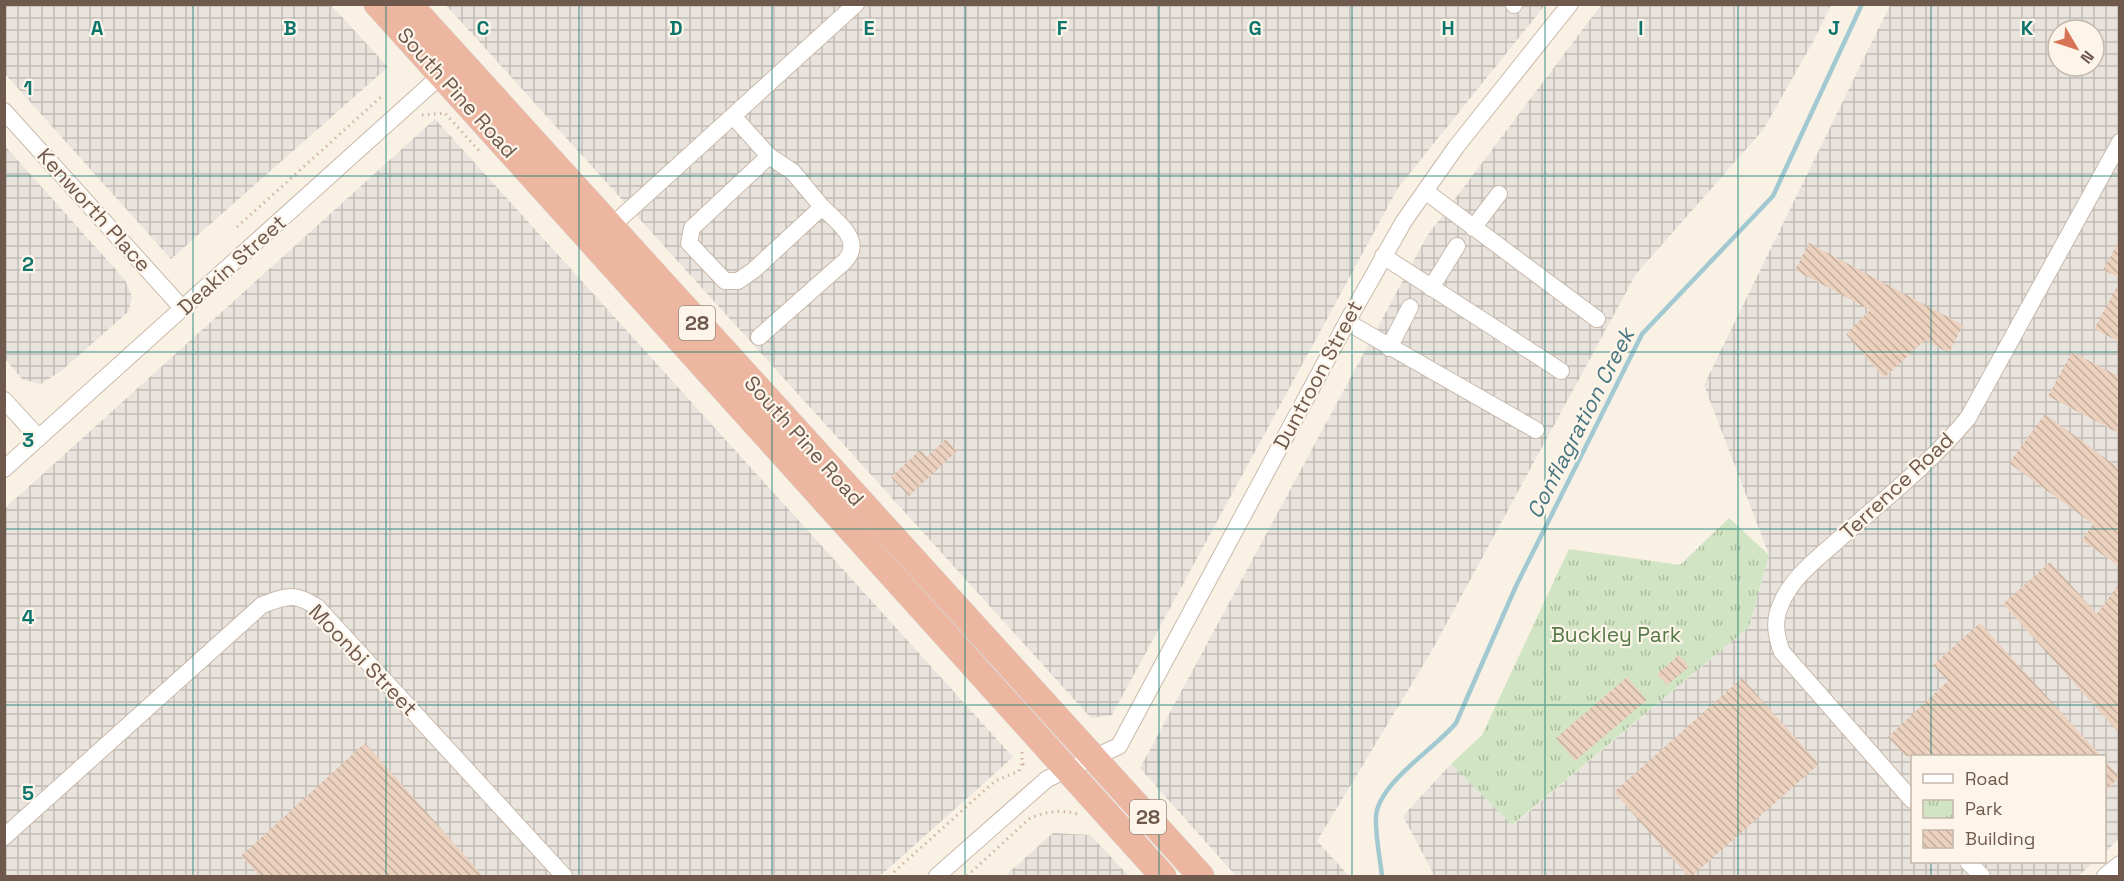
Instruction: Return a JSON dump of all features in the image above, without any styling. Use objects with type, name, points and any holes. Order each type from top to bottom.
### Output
[{"type":"highway","name":"South Pine Road","points":[[377,4],[450,68],[602,235],[1066,769],[1163,876]]},
{"type":"highway","name":"South Pine Road","points":[[408,4],[450,68]]},
{"type":"highway","name":"South Pine Road","points":[[602,235],[815,454],[1201,876]]},
{"type":"street","points":[[602,235],[856,4]]},
{"type":"street","name":"Duntroon Street","points":[[937,876],[1032,790],[1066,769],[1116,749],[1122,743],[1383,256],[1456,147],[1570,4]]},
{"type":"street","name":"Deakin Street","points":[[4,469],[450,68]]},
{"type":"street","name":"Kenworth Place","points":[[4,111],[183,309]]},
{"type":"street","points":[[733,116],[768,156],[793,172],[850,237],[854,245],[852,253],[759,337]]},
{"type":"street","name":"Terrence Road","points":[[1911,799],[1782,652],[1776,637],[1775,621],[1780,604],[1801,574],[1943,445],[1968,418],[2120,142]]},
{"type":"street","points":[[768,156],[692,228],[689,243],[718,276],[725,281],[738,281],[754,270],[822,207]]},
{"type":"street","points":[[1425,191],[1596,319]]},
{"type":"street","points":[[1473,228],[1499,194]]},
{"type":"street","points":[[1431,288],[1457,246]]},
{"type":"street","points":[[1383,256],[1561,371]]},
{"type":"street","points":[[1389,348],[1410,307]]},
{"type":"street","points":[[1347,322],[1536,430]]},
{"type":"street","points":[[4,400],[39,438]]},
{"type":"street","name":"Moonbi Street","points":[[4,837],[262,605],[287,596],[302,597],[317,607],[564,876]]},
{"type":"street","points":[[1970,863],[1982,876]]},
{"type":"street","points":[[2105,876],[2120,864]]},
{"type":"path","points":[[237,227],[382,96]]},
{"type":"path","points":[[894,872],[995,781],[1019,771],[1022,763]]},
{"type":"path","points":[[967,876],[1029,819],[1038,814],[1063,811]]},
{"type":"shaded area","points":[[4,5],[331,5],[388,67],[171,259],[5,74]]},
{"type":"shaded area","points":[[446,5],[1545,5],[1398,188],[1112,715],[1091,718]]},
{"type":"shaded area","points":[[1601,5],[1831,5],[1763,130],[1636,274],[1431,652],[1317,841],[1349,876],[1236,876],[1140,768],[1427,236]]},
{"type":"shaded area","points":[[1890,5],[2119,5],[2119,839],[2106,851],[2106,755],[1911,755],[1911,863],[2093,863],[2078,876],[1432,876],[1433,873],[1403,816],[1451,764],[1513,825],[1749,627],[1769,555],[1704,385]]},
{"type":"shaded area","points":[[435,119],[1013,757],[880,876],[5,876],[4,509]]},
{"type":"shaded area","points":[[5,146],[125,280],[132,297],[128,312],[61,371],[41,384],[23,380],[5,359]]},
{"type":"shaded area","points":[[1053,833],[1090,835],[1129,876],[1005,876]]},
{"type":"green space","name":"Buckley Park","points":[[1729,518],[1769,555],[1749,627],[1512,825],[1451,764],[1482,735],[1569,549],[1680,565]]},
{"type":"building","points":[[2120,239],[2120,278],[2103,270]]},
{"type":"building","points":[[1809,243],[1963,325],[1949,353],[1925,340],[1884,378],[1846,334],[1870,310],[1795,270]]},
{"type":"building","points":[[2120,281],[2120,342],[2094,329]]},
{"type":"building","points":[[2072,352],[2120,377],[2120,434],[2048,396]]},
{"type":"building","points":[[2045,414],[2120,469],[2120,567],[2082,540],[2093,524],[2009,463]]},
{"type":"building","points":[[946,439],[957,451],[909,496],[891,477],[920,450],[927,457]]},
{"type":"building","points":[[2050,562],[2097,614],[2120,582],[2120,734],[2003,604]]},
{"type":"building","points":[[1980,623],[2100,755],[1906,756],[1888,737],[1948,681],[1933,665]]},
{"type":"building","points":[[1679,655],[1689,667],[1667,685],[1657,674]]},
{"type":"building","points":[[1627,677],[1647,700],[1575,761],[1556,738]]},
{"type":"building","points":[[1742,678],[1819,764],[1692,876],[1688,876],[1614,792]]},
{"type":"building","points":[[365,743],[483,876],[260,876],[241,856]]},
{"type":"building","points":[[2106,762],[2120,777],[2106,790]]},
{"type":"waterway","name":"Conflagration Creek","points":[[1382,876],[1376,823],[1379,803],[1397,778],[1456,723],[1516,586],[1642,334],[1773,196],[1862,4]]}]
